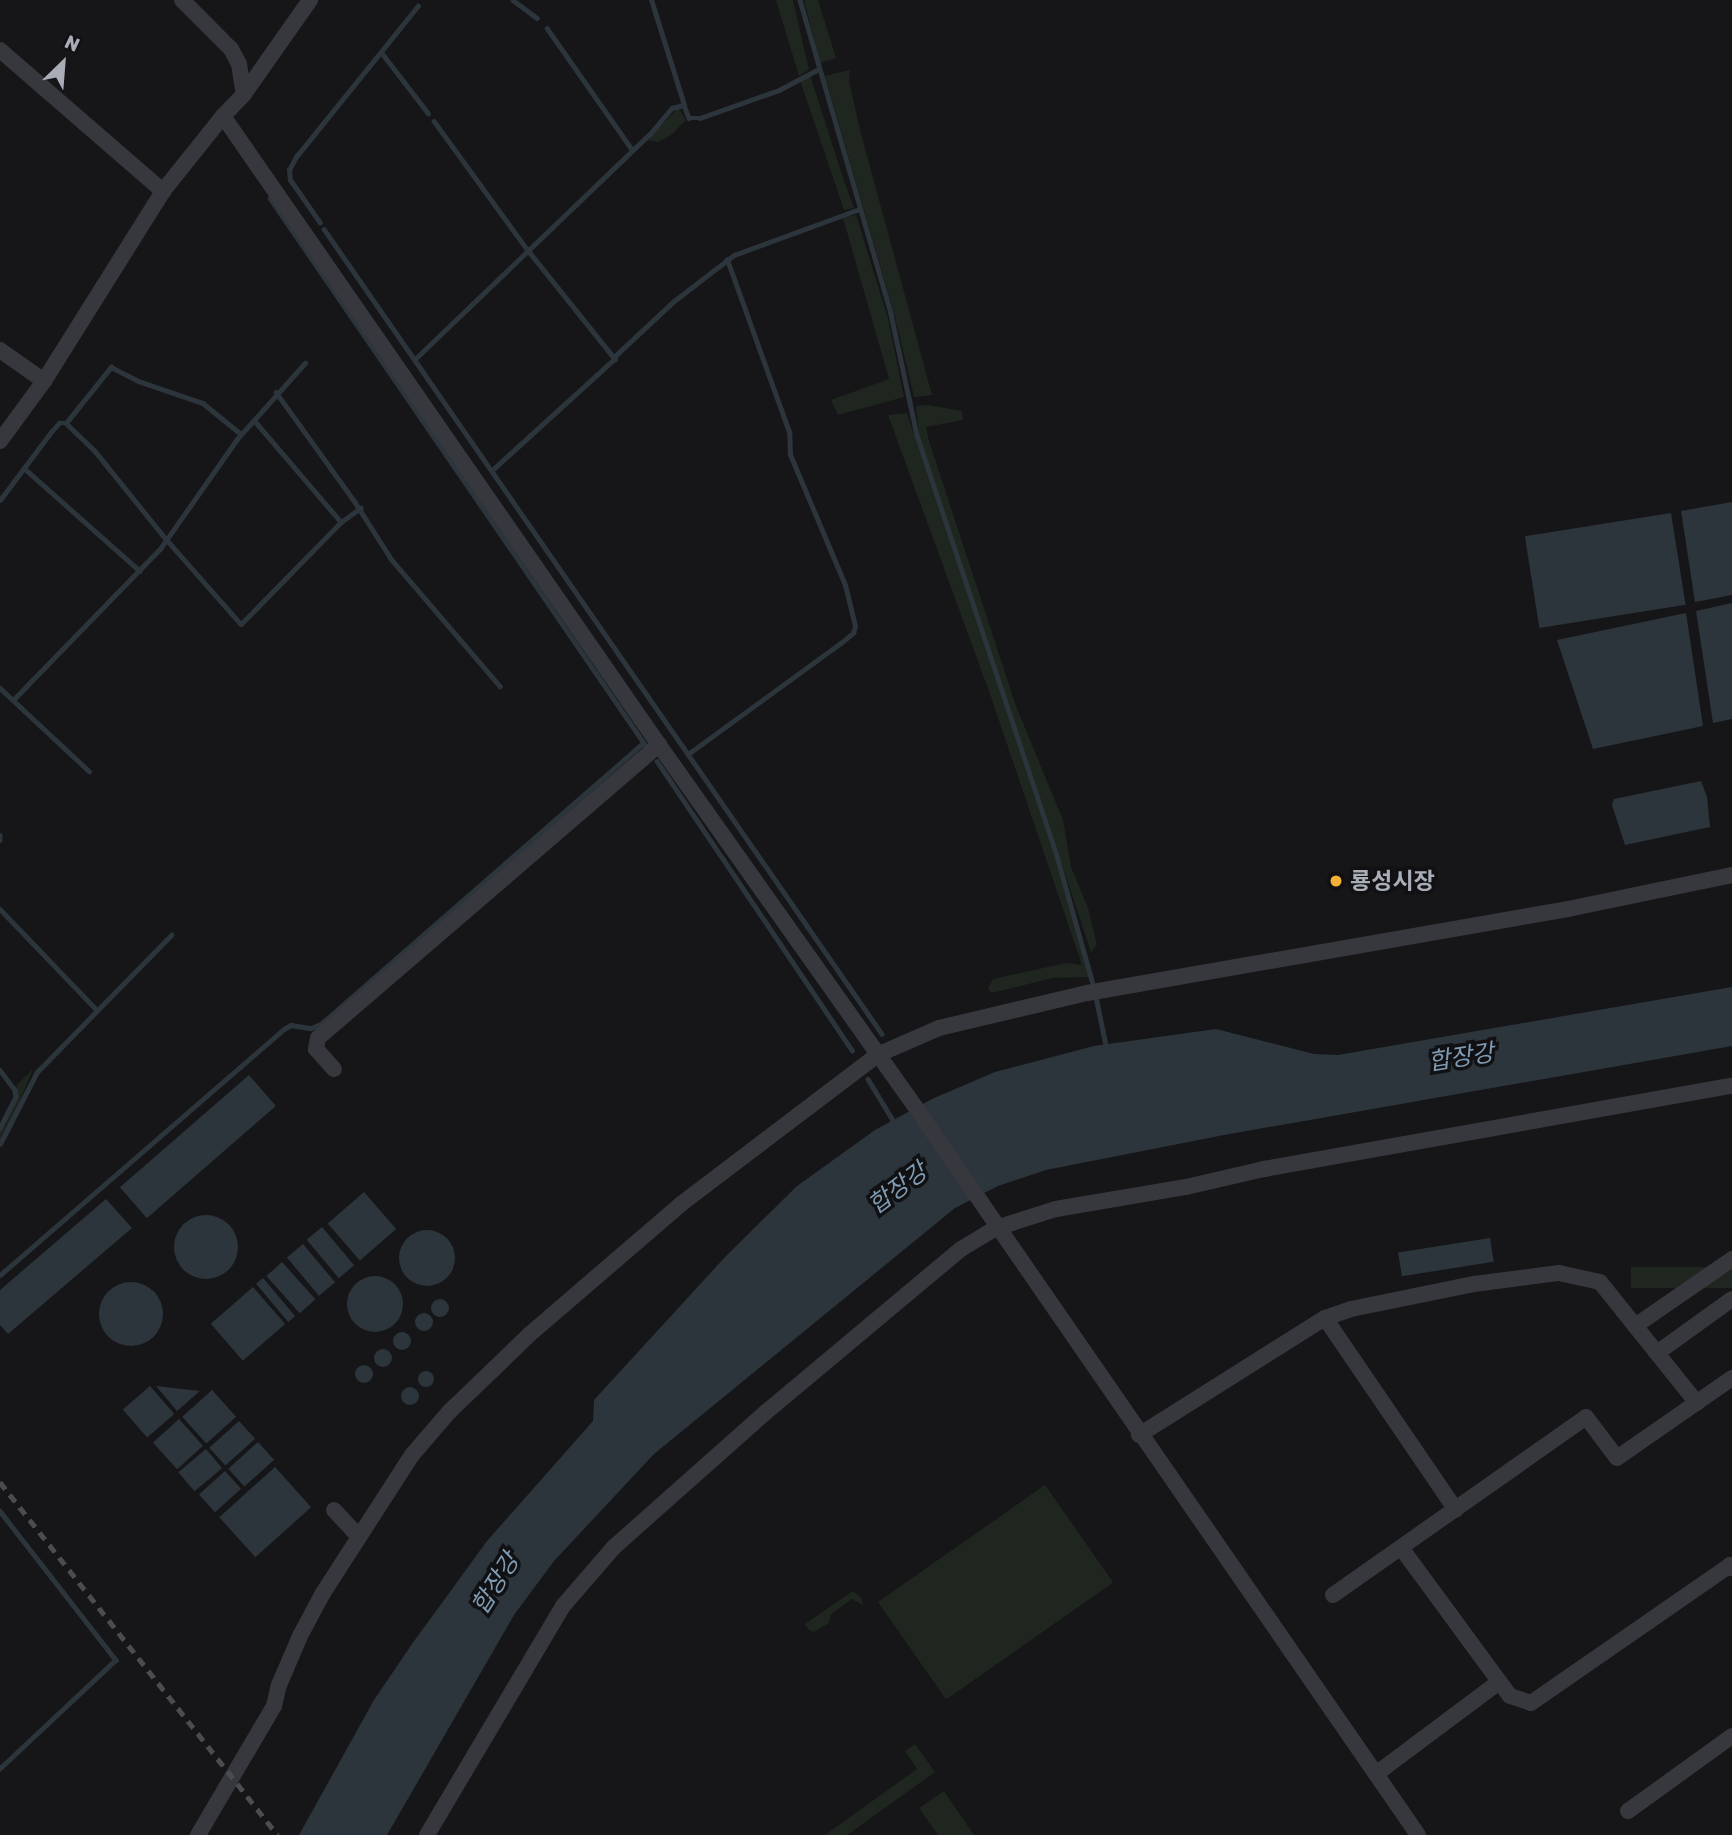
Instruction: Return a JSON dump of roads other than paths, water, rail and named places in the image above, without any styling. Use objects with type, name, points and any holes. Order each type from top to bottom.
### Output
[{"type":"street","points":[[181,0],[231,49],[239,64],[244,94]]},
{"type":"street","points":[[0,442],[44,381],[163,191],[244,94],[310,0]]},
{"type":"street","points":[[0,50],[163,191]]},
{"type":"street","points":[[223,116],[659,745],[908,1095],[992,1222],[1418,1835]]},
{"type":"street","points":[[0,350],[44,381]]},
{"type":"street","points":[[334,1069],[316,1049],[318,1038],[659,745]]},
{"type":"street","points":[[198,1835],[274,1706],[279,1685],[300,1636],[358,1536],[412,1455],[488,1373],[681,1204],[877,1055],[939,1028],[1087,993],[1568,909],[1732,875]]},
{"type":"street","points":[[428,1835],[563,1606],[614,1547],[992,1222],[1173,1189],[1264,1169],[1732,1086]]},
{"type":"street","points":[[1635,1326],[1732,1259]]},
{"type":"street","points":[[1139,1435],[1325,1318],[1352,1309],[1474,1284],[1559,1273],[1600,1282],[1697,1403]]},
{"type":"street","points":[[1657,1353],[1732,1298]]},
{"type":"street","points":[[1325,1318],[1456,1510]]},
{"type":"street","points":[[1333,1595],[1586,1417],[1617,1458],[1732,1378]]},
{"type":"street","points":[[334,1510],[358,1536]]},
{"type":"street","points":[[1402,1549],[1510,1696],[1531,1703],[1730,1565],[1732,1568]]},
{"type":"street","points":[[1376,1774],[1499,1682]]},
{"type":"street","points":[[1628,1811],[1732,1737]]},
{"type":"water","points":[[1732,502],[1732,595],[1695,602],[1681,511]]},
{"type":"water","points":[[1671,513],[1686,605],[1539,628],[1525,536]]},
{"type":"water","points":[[1732,603],[1732,719],[1713,723],[1696,611]]},
{"type":"water","points":[[1686,613],[1703,726],[1593,749],[1557,640]]},
{"type":"water","points":[[1701,781],[1707,797],[1710,827],[1625,845],[1612,805],[1614,799]]},
{"type":"water","name":"합장강","points":[[1732,987],[1732,1046],[1224,1135],[1046,1170],[998,1186],[955,1208],[654,1454],[554,1561],[514,1615],[387,1835],[299,1835],[374,1700],[487,1541],[593,1421],[594,1400],[726,1256],[797,1186],[875,1130],[932,1099],[995,1072],[1094,1046],[1216,1029],[1314,1054],[1338,1055]]},
{"type":"water","points":[[249,1075],[276,1106],[147,1218],[120,1187]]},
{"type":"water","points":[[364,1192],[396,1229],[360,1260],[328,1223]]},
{"type":"water","points":[[106,1199],[132,1228],[8,1334],[0,1325],[0,1290]]},
{"type":"water","points":[[206,1215],[218,1217],[229,1224],[236,1235],[236,1259],[229,1270],[218,1277],[206,1279],[194,1277],[183,1270],[176,1259],[174,1247],[176,1235],[183,1224],[194,1217]]},
{"type":"water","points":[[322,1227],[354,1265],[339,1278],[307,1240]]},
{"type":"water","points":[[427,1230],[447,1238],[455,1258],[447,1278],[427,1286],[407,1278],[399,1258],[407,1238]]},
{"type":"water","points":[[1490,1238],[1494,1262],[1402,1276],[1398,1253]]},
{"type":"water","points":[[303,1244],[335,1282],[319,1296],[287,1257]]},
{"type":"water","points":[[282,1262],[315,1299],[300,1313],[266,1276]]},
{"type":"water","points":[[375,1276],[390,1281],[398,1289],[403,1304],[398,1319],[390,1327],[375,1332],[360,1327],[352,1319],[347,1304],[352,1289],[360,1281]]},
{"type":"water","points":[[263,1278],[295,1316],[288,1322],[256,1284]]},
{"type":"water","points":[[131,1282],[143,1284],[154,1291],[161,1302],[161,1326],[154,1337],[143,1344],[131,1346],[119,1344],[108,1337],[101,1326],[99,1314],[101,1302],[108,1291],[119,1284]]},
{"type":"water","points":[[253,1287],[285,1324],[243,1361],[211,1324]]},
{"type":"water","points":[[436,1299],[444,1299],[449,1308],[447,1315],[436,1317],[431,1312],[431,1304]]},
{"type":"water","points":[[420,1313],[428,1313],[433,1322],[431,1329],[420,1331],[415,1326],[415,1318]]},
{"type":"water","points":[[398,1332],[406,1332],[411,1341],[409,1348],[398,1350],[393,1345],[393,1337]]},
{"type":"water","points":[[379,1349],[387,1349],[392,1358],[390,1365],[379,1367],[374,1362],[374,1354]]},
{"type":"water","points":[[360,1365],[368,1365],[373,1374],[371,1381],[360,1383],[355,1378],[355,1370]]},
{"type":"water","points":[[426,1371],[432,1373],[432,1385],[426,1387],[420,1385],[418,1379],[420,1373]]},
{"type":"water","points":[[150,1386],[174,1414],[147,1438],[123,1410]]},
{"type":"water","points":[[156,1386],[200,1391],[177,1411]]},
{"type":"water","points":[[406,1387],[414,1387],[419,1396],[417,1403],[406,1405],[401,1400],[401,1392]]},
{"type":"water","points":[[212,1390],[236,1417],[206,1444],[182,1417]]},
{"type":"water","points":[[179,1419],[203,1446],[177,1469],[153,1442]]},
{"type":"water","points":[[239,1421],[255,1439],[225,1466],[209,1448]]},
{"type":"water","points":[[258,1442],[274,1460],[244,1487],[228,1469]]},
{"type":"water","points":[[206,1449],[222,1468],[194,1491],[178,1472]]},
{"type":"water","points":[[275,1467],[311,1507],[255,1557],[219,1517]]},
{"type":"water","points":[[225,1471],[241,1489],[215,1512],[199,1494]]},
{"type":"waterway","points":[[513,0],[537,18]]},
{"type":"waterway","points":[[415,359],[650,134],[672,108],[684,105],[651,0]]},
{"type":"waterway","points":[[800,0],[891,314],[917,435],[1057,856],[1094,988]]},
{"type":"waterway","points":[[320,223],[290,180],[289,170],[296,157],[418,6]]},
{"type":"waterway","points":[[547,28],[631,148]]},
{"type":"waterway","points":[[382,53],[428,113]]},
{"type":"waterway","points":[[684,105],[689,118],[700,118],[779,90],[819,69]]},
{"type":"waterway","points":[[434,121],[527,249],[615,359],[492,471]]},
{"type":"waterway","points":[[270,198],[646,746]]},
{"type":"waterway","points":[[614,357],[674,301],[734,255],[860,209]]},
{"type":"waterway","points":[[324,229],[882,1034]]},
{"type":"waterway","points":[[688,754],[841,643],[853,633],[855,626],[845,585],[790,455],[789,432],[727,260]]},
{"type":"waterway","points":[[13,700],[160,549],[237,439],[305,363]]},
{"type":"waterway","points":[[66,423],[111,367],[138,381],[203,403],[241,434]]},
{"type":"waterway","points":[[276,392],[355,502],[392,560],[500,686]]},
{"type":"waterway","points":[[254,420],[341,522]]},
{"type":"waterway","points":[[0,500],[51,432],[59,423],[66,423],[95,451],[166,539],[241,624],[341,522],[360,508]]},
{"type":"waterway","points":[[24,468],[140,571]]},
{"type":"waterway","points":[[0,688],[89,771]]},
{"type":"waterway","points":[[0,1275],[284,1029],[291,1025],[311,1028],[321,1024],[643,743]]},
{"type":"waterway","points":[[657,761],[852,1050]]},
{"type":"waterway","points":[[0,835],[0,840]]},
{"type":"waterway","points":[[0,909],[97,1010]]},
{"type":"waterway","points":[[0,1144],[37,1072],[171,935]]},
{"type":"waterway","points":[[1096,997],[1107,1050]]},
{"type":"waterway","points":[[0,1070],[15,1090],[16,1097],[0,1129]]},
{"type":"waterway","points":[[868,1079],[896,1125]]},
{"type":"waterway","points":[[0,1511],[116,1660],[0,1769]]},
{"type":"railway","points":[[0,1482],[278,1835]]},
{"type":"place","name":"룡성시장","points":[[1336,881]]}]
